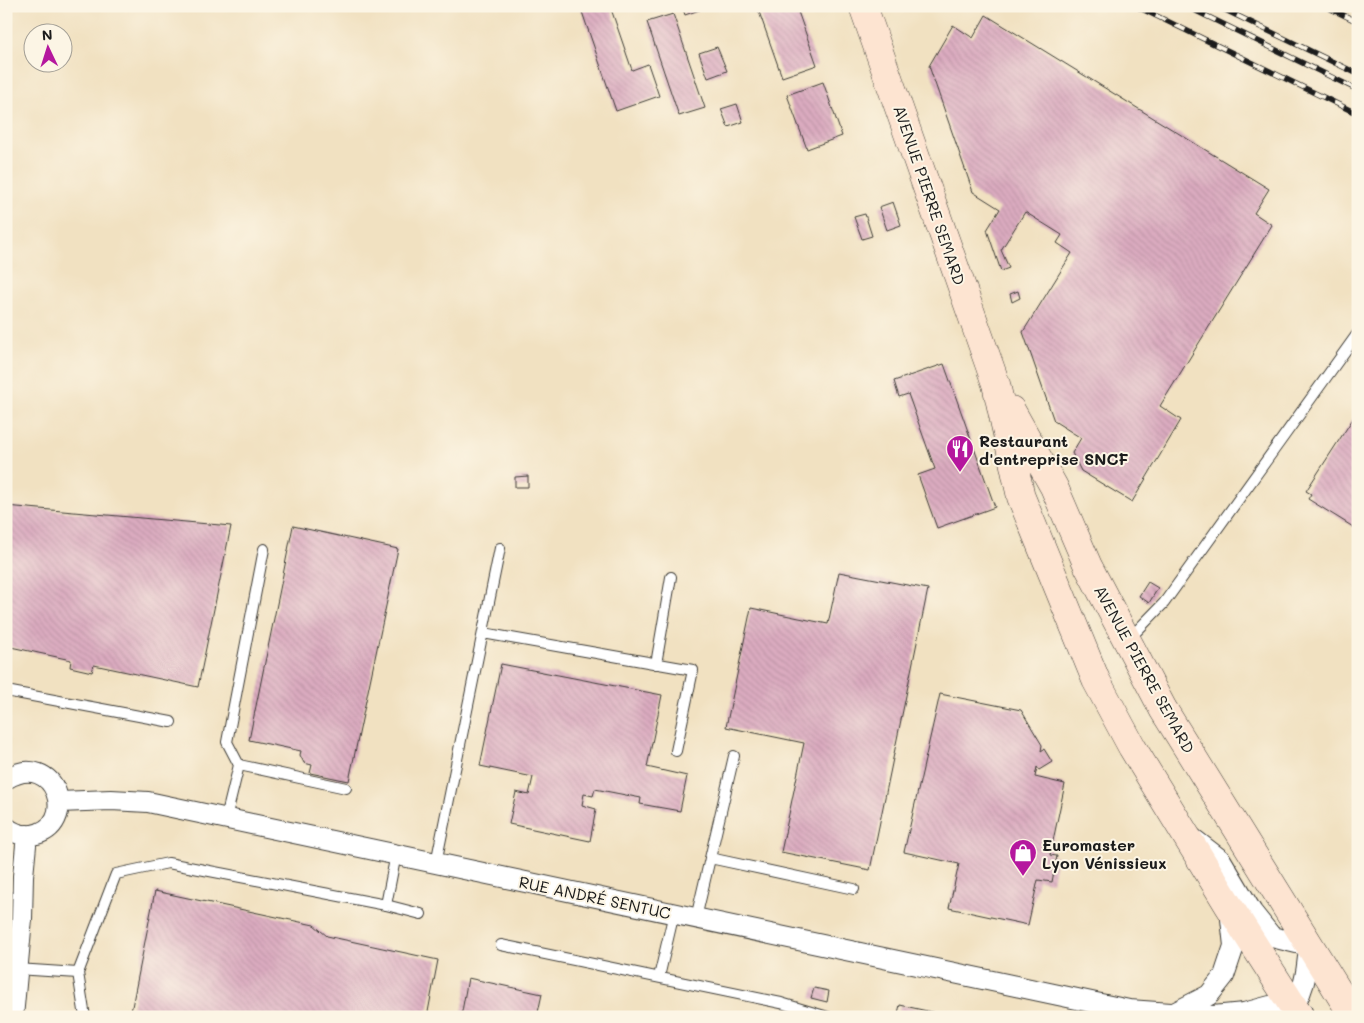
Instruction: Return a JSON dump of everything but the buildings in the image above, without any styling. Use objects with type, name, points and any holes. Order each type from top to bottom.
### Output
[{"type":"street","name":"AVENUE PIERRE SEMARD","points":[[863,6],[996,384],[1021,497],[1096,680],[1132,747],[1296,1014]]},
{"type":"street","name":"AVENUE PIERRE SEMARD","points":[[996,384],[1054,486],[1088,566],[1163,709],[1354,1017]]},
{"type":"street","points":[[6,779],[25,771],[35,772],[44,776],[52,783],[57,792],[59,802],[58,812],[53,822],[37,834],[17,834],[6,827]]},
{"type":"street","name":"RUE ANDRÉ SENTUC","points":[[59,802],[111,800],[148,802],[1138,1013],[1213,1016],[1244,1013],[1270,1006],[1296,1014]]},
{"type":"street","name":"AVENUE PIERRE SEMARD","points":[[1184,832],[1221,860],[1252,912],[1272,937],[1309,946]]},
{"type":"street","points":[[13,1017],[27,835]]},
{"type":"street","points":[[1172,1014],[1209,996],[1224,976],[1234,946],[1229,906]]},
{"type":"street","points":[[1296,1014],[1306,978],[1309,946]]},
{"type":"lane","points":[[1127,641],[1164,603],[1358,333]]},
{"type":"lane","points":[[436,863],[500,548]]},
{"type":"lane","points":[[226,818],[239,765],[227,742],[264,549]]},
{"type":"lane","points":[[656,664],[671,577]]},
{"type":"lane","points":[[483,633],[693,670],[676,750]]},
{"type":"lane","points":[[6,691],[171,722]]},
{"type":"lane","points":[[696,918],[734,756]]},
{"type":"lane","points":[[239,765],[346,788]]},
{"type":"lane","points":[[386,905],[396,854]]},
{"type":"lane","points":[[710,858],[854,889]]},
{"type":"lane","points":[[85,1017],[78,972],[116,874],[168,863],[386,905],[421,914]]},
{"type":"lane","points":[[659,977],[674,913]]},
{"type":"lane","points":[[501,945],[781,1003],[828,1017]]},
{"type":"lane","points":[[17,969],[78,972]]},
{"type":"railway","points":[[1136,6],[1358,114]]},
{"type":"railway","points":[[1186,6],[1358,90]]},
{"type":"railway","points":[[1217,6],[1358,74]]},
{"type":"railway","points":[[1325,6],[1358,22]]},
{"type":"place","name":"Restaurant d'entreprise SNCF","points":[[960,473]]},
{"type":"place","name":"Euromaster Lyon Vénissieux","points":[[1023,877]]}]
